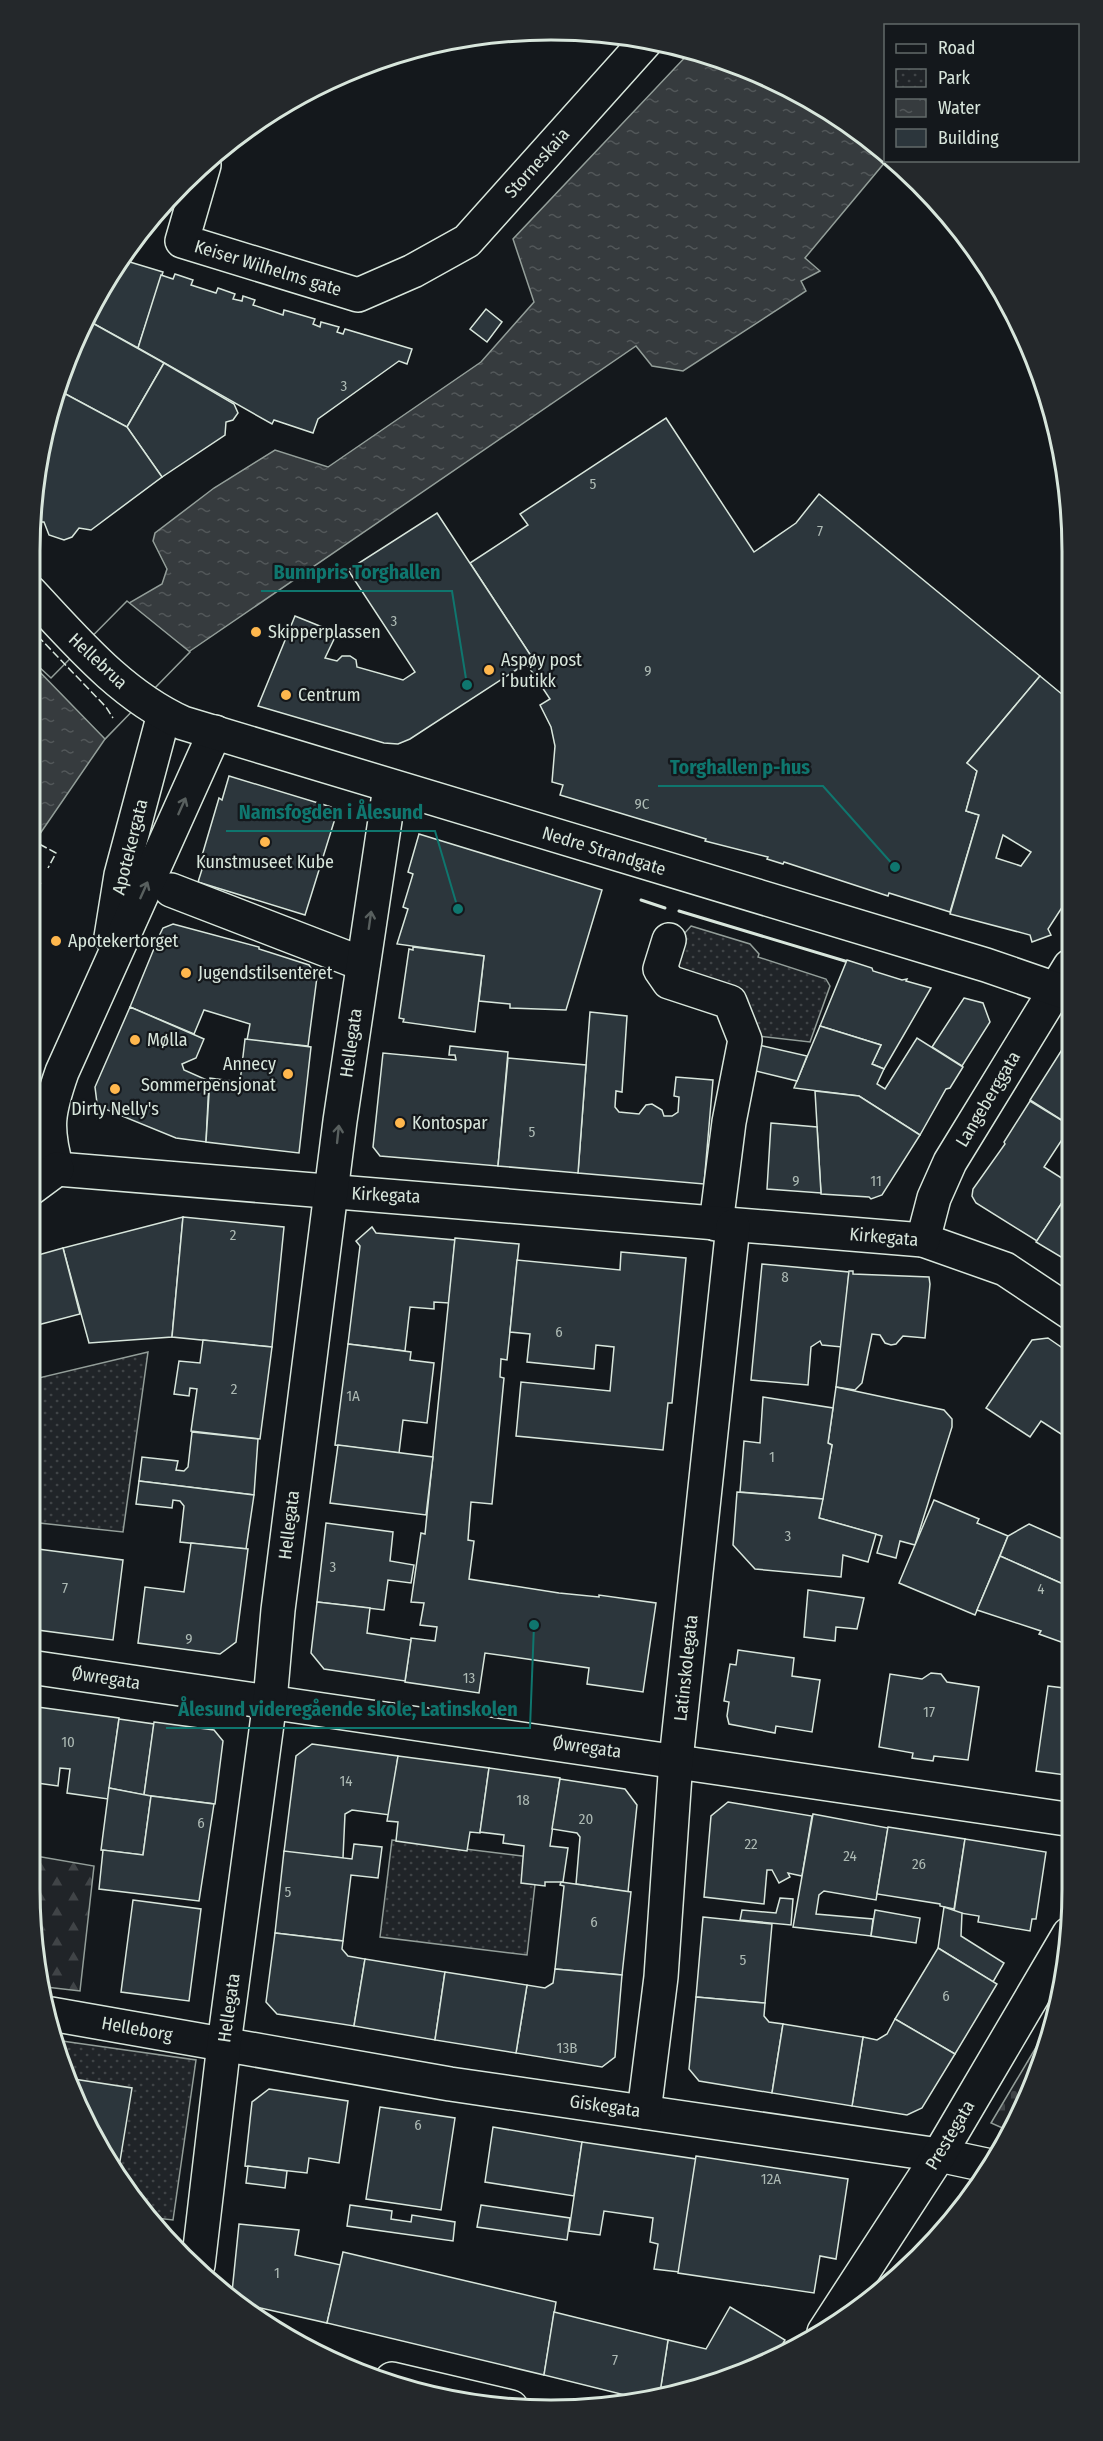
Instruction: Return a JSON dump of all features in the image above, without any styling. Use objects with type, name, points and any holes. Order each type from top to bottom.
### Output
[{"type":"main road","name":"Storneskaia","points":[[413,271],[467,241],[640,48]]},
{"type":"main road","name":"Keiser Wilhelms gate","points":[[185,195],[176,210],[182,241],[358,295],[413,271]]},
{"type":"main road","name":"Hellebrua","points":[[40,603],[83,649],[153,708]]},
{"type":"main road","name":"Nedre Strandgate","points":[[153,708],[214,732],[390,787],[1062,981]]},
{"type":"main road","name":"Apotekergata","points":[[103,982],[153,708]]},
{"type":"main road","name":"Apotekergata","points":[[57,1169],[49,1141],[49,1109],[62,1072],[214,732]]},
{"type":"main road","name":"Hellegata","points":[[199,2259],[332,1192],[390,787]]},
{"type":"main road","points":[[171,890],[363,964]]},
{"type":"main road","points":[[669,940],[660,969],[669,982],[730,1002],[745,1041],[729,1122],[724,1225]]},
{"type":"main road","name":"Langeberggata","points":[[923,1239],[934,1198],[950,1162],[1062,987]]},
{"type":"main road","points":[[40,1182],[57,1169]]},
{"type":"main road","name":"Kirkegata","points":[[57,1169],[332,1192],[411,1196],[724,1225],[923,1239],[1005,1269],[1062,1307]]},
{"type":"main road","name":"Latinskolegata","points":[[644,2112],[661,1977],[676,1760],[724,1225]]},
{"type":"main road","name":"Øwregata","points":[[40,1667],[1062,1818]]},
{"type":"main road","name":"Prestegata","points":[[836,2313],[939,2155],[1058,1952]]},
{"type":"main road","name":"Helleborg","points":[[56,2015],[224,2044]]},
{"type":"main road","name":"Giskegata","points":[[224,2044],[450,2084],[939,2155],[982,2164]]},
{"type":"green space","points":[[691,926],[750,944],[759,954],[758,957],[826,979],[830,986],[810,1042],[758,1036],[674,969],[683,935]]},
{"type":"green space","points":[[148,1352],[123,1532],[40,1523],[40,1378]]},
{"type":"green space","points":[[392,1840],[538,1858],[527,1955],[380,1937]]},
{"type":"green space","points":[[40,1857],[94,1866],[80,1991],[50,1987],[42,1923]]},
{"type":"green space","points":[[64,2041],[196,2060],[173,2220],[161,2219],[146,2201],[109,2145],[79,2085]]},
{"type":"green space","points":[[1038,2043],[1024,2085],[1003,2128],[991,2123]]},
{"type":"water","points":[[684,58],[747,79],[778,93],[835,127],[884,164],[805,258],[820,271],[801,281],[806,291],[683,371],[652,366],[636,346],[190,651],[105,739],[40,834],[40,672],[51,682],[129,603],[162,584],[167,569],[153,541],[155,533],[214,488],[275,450],[328,467],[481,362],[534,302],[513,239]]},
{"type":"pier","points":[[127,601],[190,652],[105,739],[40,672],[40,668],[51,678]]},
{"type":"building","points":[[131,262],[163,272],[138,348],[94,324]]},
{"type":"building","points":[[175,274],[193,280],[191,285],[216,293],[218,288],[235,294],[233,299],[242,301],[243,296],[255,300],[253,305],[283,315],[284,310],[315,319],[313,324],[320,327],[321,322],[339,327],[337,332],[343,334],[345,329],[412,349],[407,364],[399,361],[318,419],[313,433],[274,420],[272,424],[138,348],[161,275],[173,279]]},
{"type":"building","points":[[486,309],[502,322],[487,342],[470,329]]},
{"type":"building","points":[[94,324],[164,363],[127,427],[66,394]]},
{"type":"building","points":[[164,363],[234,404],[238,413],[233,420],[226,422],[225,435],[162,477],[127,427]]},
{"type":"building","points":[[66,394],[127,427],[162,477],[91,530],[79,528],[72,537],[64,540],[49,535],[44,522],[42,522],[42,518],[50,452]]},
{"type":"building","points":[[666,418],[754,552],[796,523],[819,494],[1040,676],[967,763],[977,771],[966,811],[979,815],[950,912],[889,893],[888,896],[784,862],[783,864],[767,859],[768,857],[705,841],[706,839],[560,795],[563,785],[552,782],[555,746],[551,727],[540,705],[550,699],[526,663],[533,659],[470,563],[528,525],[520,514]]},
{"type":"building","points":[[437,513],[533,659],[410,739],[398,744],[384,743],[258,706],[295,616],[337,633],[325,658],[337,661],[342,656],[350,656],[356,660],[357,667],[403,680],[415,672],[348,570]]},
{"type":"building","points":[[1040,676],[1062,694],[1062,907],[1048,929],[1051,935],[1032,942],[1030,935],[950,914],[979,815],[966,811],[977,771],[967,763]],"holes":[[[1003,835],[1031,852],[1021,866],[996,858]]]},
{"type":"building","points":[[229,776],[338,809],[305,915],[198,882],[205,860],[201,859],[219,798],[222,800]]},
{"type":"building","points":[[419,834],[602,890],[566,1010],[510,1008],[510,1004],[479,1001],[484,956],[397,944],[408,909],[403,907],[413,874],[408,872]]},
{"type":"building","points":[[173,924],[259,947],[259,949],[309,965],[317,977],[308,1046],[247,1040],[250,1024],[204,1010],[194,1034],[130,1007],[163,928]]},
{"type":"building","points":[[413,947],[484,956],[475,1032],[403,1022],[404,1019],[399,1018],[409,949],[413,950]]},
{"type":"building","points":[[847,960],[872,968],[873,971],[902,980],[907,979],[906,981],[931,988],[884,1069],[872,1064],[881,1045],[820,1026]]},
{"type":"building","points":[[964,998],[983,1003],[990,1022],[962,1066],[932,1047]]},
{"type":"building","points":[[130,1007],[204,1039],[196,1058],[182,1064],[184,1070],[209,1081],[206,1142],[176,1138],[100,1107],[97,1103],[95,1087]]},
{"type":"building","points":[[590,1012],[627,1016],[622,1092],[616,1091],[615,1107],[619,1112],[639,1114],[646,1105],[652,1104],[662,1110],[664,1116],[672,1116],[678,1112],[679,1097],[674,1096],[676,1077],[713,1080],[704,1184],[578,1173]]},
{"type":"building","points":[[820,1026],[881,1045],[872,1064],[884,1069],[877,1084],[885,1089],[917,1038],[963,1067],[950,1088],[946,1089],[920,1135],[859,1096],[794,1088]]},
{"type":"building","points":[[245,1039],[311,1047],[299,1153],[206,1142],[210,1078],[240,1082]]},
{"type":"building","points":[[759,1045],[807,1056],[797,1081],[752,1070]]},
{"type":"building","points":[[450,1046],[508,1052],[498,1166],[380,1156],[373,1147],[383,1053],[456,1060],[455,1055],[449,1055]]},
{"type":"building","points":[[1062,1050],[1062,1120],[1030,1100]]},
{"type":"building","points":[[508,1058],[586,1065],[578,1173],[498,1166]]},
{"type":"building","points":[[815,1091],[859,1096],[920,1135],[882,1195],[871,1199],[821,1194]]},
{"type":"building","points":[[1030,1101],[1062,1121],[1062,1140],[1044,1167],[1062,1178],[1062,1203],[1037,1241],[976,1203],[972,1196],[973,1189],[1005,1144],[1004,1142]]},
{"type":"building","points":[[771,1123],[817,1127],[821,1193],[767,1189]]},
{"type":"building","points":[[1062,1203],[1062,1258],[1036,1242]]},
{"type":"building","points":[[183,1217],[172,1337],[89,1343],[63,1248]]},
{"type":"building","points":[[183,1217],[284,1227],[272,1347],[172,1337]]},
{"type":"building","points":[[372,1227],[376,1233],[455,1240],[449,1303],[434,1302],[434,1309],[410,1307],[405,1351],[348,1344],[360,1246],[356,1241]]},
{"type":"building","points":[[455,1238],[519,1244],[507,1360],[501,1359],[500,1377],[504,1378],[492,1504],[471,1502],[468,1540],[474,1541],[469,1579],[559,1593],[599,1597],[599,1595],[656,1603],[643,1692],[587,1684],[589,1668],[485,1653],[479,1693],[405,1682],[411,1638],[435,1641],[437,1627],[420,1625],[424,1603],[411,1602],[421,1533],[425,1534]]},
{"type":"building","points":[[63,1248],[80,1314],[40,1324],[40,1254]]},
{"type":"building","points":[[621,1252],[686,1258],[672,1403],[668,1403],[663,1450],[516,1436],[521,1382],[610,1391],[614,1347],[596,1345],[594,1369],[527,1362],[530,1334],[510,1332],[517,1260],[620,1270]]},
{"type":"building","points":[[762,1264],[849,1272],[842,1347],[822,1345],[820,1341],[811,1347],[808,1385],[751,1380]]},
{"type":"building","points":[[849,1271],[853,1271],[853,1274],[929,1277],[930,1284],[925,1338],[903,1336],[896,1344],[891,1345],[885,1343],[880,1335],[872,1334],[862,1383],[855,1390],[836,1387]]},
{"type":"building","points":[[1048,1338],[1062,1348],[1062,1435],[1041,1421],[1030,1437],[986,1408],[1032,1340]]},
{"type":"building","points":[[203,1340],[272,1347],[260,1439],[191,1431],[197,1389],[190,1388],[189,1396],[174,1394],[179,1361],[200,1363]]},
{"type":"building","points":[[348,1344],[411,1352],[410,1360],[434,1363],[427,1423],[403,1420],[399,1453],[335,1445]]},
{"type":"building","points":[[836,1387],[944,1410],[952,1419],[952,1427],[915,1545],[900,1541],[896,1558],[877,1553],[882,1536],[819,1518],[832,1445],[828,1443]]},
{"type":"building","points":[[763,1397],[833,1408],[828,1443],[832,1445],[823,1499],[740,1492],[744,1441],[760,1443]]},
{"type":"building","points":[[192,1432],[258,1439],[254,1495],[139,1481],[142,1457],[178,1461],[176,1470],[184,1471],[188,1467]]},
{"type":"building","points":[[338,1445],[433,1457],[426,1515],[330,1503]]},
{"type":"building","points":[[139,1481],[254,1495],[246,1549],[180,1542],[184,1506],[180,1501],[173,1500],[172,1508],[136,1504]]},
{"type":"building","points":[[737,1492],[823,1499],[819,1518],[876,1534],[868,1562],[843,1555],[841,1577],[755,1569],[733,1545]]},
{"type":"building","points":[[934,1500],[979,1519],[977,1523],[1008,1536],[975,1615],[899,1583]]},
{"type":"building","points":[[326,1523],[393,1532],[390,1561],[414,1565],[411,1583],[388,1580],[384,1610],[317,1602]]},
{"type":"building","points":[[1029,1524],[1062,1539],[1062,1584],[1000,1556],[1008,1536]]},
{"type":"building","points":[[191,1543],[248,1549],[236,1642],[220,1654],[138,1643],[145,1587],[184,1592]]},
{"type":"building","points":[[40,1549],[123,1560],[113,1640],[40,1630]]},
{"type":"building","points":[[1000,1556],[1062,1584],[1062,1642],[1039,1634],[1041,1631],[977,1610]]},
{"type":"building","points":[[808,1590],[864,1598],[857,1629],[836,1627],[835,1641],[804,1637]]},
{"type":"building","points":[[317,1602],[370,1608],[367,1633],[411,1640],[405,1681],[324,1669],[311,1653]]},
{"type":"building","points":[[738,1650],[794,1658],[792,1676],[820,1680],[812,1732],[776,1726],[775,1733],[729,1724],[727,1716],[729,1702],[724,1701],[730,1664],[736,1665]]},
{"type":"building","points":[[931,1673],[941,1674],[947,1682],[979,1687],[968,1760],[934,1756],[933,1761],[912,1758],[913,1753],[879,1747],[890,1674],[922,1679]]},
{"type":"building","points":[[1048,1686],[1062,1688],[1062,1775],[1036,1771]]},
{"type":"building","points":[[40,1707],[119,1718],[108,1799],[67,1793],[70,1769],[60,1768],[58,1786],[40,1783]]},
{"type":"building","points":[[119,1719],[154,1724],[144,1795],[109,1788]]},
{"type":"building","points":[[154,1722],[214,1730],[223,1741],[215,1804],[144,1795]]},
{"type":"building","points":[[312,1744],[398,1756],[390,1815],[352,1810],[345,1814],[343,1858],[284,1852],[296,1756]]},
{"type":"building","points":[[398,1756],[489,1768],[480,1833],[470,1832],[467,1851],[396,1841],[398,1822],[387,1821]]},
{"type":"building","points":[[489,1768],[560,1778],[550,1846],[568,1848],[563,1882],[545,1882],[545,1886],[521,1883],[524,1846],[503,1843],[504,1835],[480,1832]]},
{"type":"building","points":[[560,1779],[625,1789],[637,1805],[628,1892],[576,1884],[580,1837],[577,1833],[552,1829]]},
{"type":"building","points":[[109,1788],[151,1796],[143,1855],[101,1850]]},
{"type":"building","points":[[151,1796],[214,1804],[199,1901],[99,1889],[103,1850],[143,1855]]},
{"type":"building","points":[[728,1802],[812,1816],[802,1876],[788,1873],[790,1877],[779,1883],[772,1870],[767,1870],[764,1904],[704,1897],[711,1816]]},
{"type":"building","points":[[813,1814],[888,1828],[876,1900],[824,1891],[819,1895],[816,1914],[873,1919],[871,1936],[793,1927]]},
{"type":"building","points":[[888,1827],[965,1839],[954,1909],[940,1906],[940,1904],[877,1894]]},
{"type":"building","points":[[965,1839],[1046,1852],[1036,1919],[1032,1919],[1030,1931],[978,1922],[979,1916],[954,1912]]},
{"type":"building","points":[[354,1844],[382,1847],[378,1878],[351,1875],[343,1941],[275,1933],[284,1851],[352,1859]]},
{"type":"building","points":[[561,1882],[631,1892],[622,1975],[555,1969],[564,1886],[560,1885]]},
{"type":"building","points":[[780,1898],[793,1899],[791,1925],[740,1920],[742,1910],[776,1913]]},
{"type":"building","points":[[133,1900],[201,1909],[189,2001],[121,1992]]},
{"type":"building","points":[[944,1907],[962,1913],[961,1936],[1004,1963],[993,1982],[938,1948]]},
{"type":"building","points":[[875,1910],[920,1918],[916,1943],[871,1936]]},
{"type":"building","points":[[703,1917],[772,1924],[765,2003],[696,1997]]},
{"type":"building","points":[[275,1933],[343,1941],[342,1949],[348,1956],[365,1959],[354,2026],[277,2014],[266,2002]]},
{"type":"building","points":[[938,1948],[997,1984],[955,2054],[895,2019]]},
{"type":"building","points":[[365,1959],[445,1972],[435,2040],[354,2026]]},
{"type":"building","points":[[555,1969],[622,1975],[615,2057],[602,2067],[516,2053],[527,1985],[545,1988],[553,1983]]},
{"type":"building","points":[[445,1972],[527,1985],[516,2053],[435,2040]]},
{"type":"building","points":[[696,1997],[765,2003],[764,2016],[769,2022],[783,2024],[772,2093],[699,2081],[689,2069]]},
{"type":"building","points":[[895,2019],[955,2054],[922,2108],[907,2115],[852,2106],[863,2037],[877,2040],[887,2034]]},
{"type":"building","points":[[783,2024],[863,2037],[852,2106],[772,2093]]},
{"type":"building","points":[[77,2080],[132,2088],[120,2161],[93,2116]]},
{"type":"building","points":[[269,2089],[348,2101],[339,2163],[309,2158],[307,2173],[245,2166],[252,2102]]},
{"type":"building","points":[[380,2107],[455,2118],[441,2210],[366,2199]]},
{"type":"building","points":[[493,2127],[582,2142],[574,2196],[485,2182]]},
{"type":"building","points":[[582,2142],[696,2159],[679,2272],[654,2269],[658,2244],[650,2242],[653,2218],[604,2211],[600,2235],[569,2231]]},
{"type":"building","points":[[696,2156],[848,2179],[836,2259],[820,2256],[814,2293],[678,2273]]},
{"type":"building","points":[[248,2166],[287,2171],[285,2188],[246,2183]]},
{"type":"building","points":[[350,2205],[392,2211],[391,2219],[411,2222],[412,2215],[455,2222],[453,2241],[347,2226]]},
{"type":"building","points":[[481,2205],[570,2218],[567,2240],[477,2227]]},
{"type":"building","points":[[239,2224],[299,2230],[295,2255],[341,2265],[327,2323],[259,2308],[232,2289]]},
{"type":"building","points":[[343,2252],[556,2302],[544,2375],[327,2323]]},
{"type":"building","points":[[730,2307],[785,2340],[781,2346],[747,2362],[661,2389],[668,2340],[706,2349]]},
{"type":"building","points":[[554,2312],[668,2340],[661,2389],[625,2395],[544,2375]]},
{"type":"fence","points":[[40,638],[106,707],[113,718]]},
{"type":"fence","points":[[40,844],[56,853],[48,868]]},
{"type":"wall","points":[[641,900],[665,908]]},
{"type":"wall","points":[[679,911],[845,961]]},
{"type":"place","name":"Skipperplassen","points":[[256,632]]},
{"type":"place","name":"Aspøy post i butikk","points":[[489,670]]},
{"type":"place","name":"Bunnpris Torghallen","points":[[467,685]]},
{"type":"place","name":"Centrum","points":[[286,695]]},
{"type":"place","name":"Kunstmuseet Kube","points":[[265,842]]},
{"type":"place","name":"Torghallen p-hus","points":[[895,867]]},
{"type":"place","name":"Namsfogden i Ålesund","points":[[458,909]]},
{"type":"place","name":"Apotekertorget","points":[[56,941]]},
{"type":"place","name":"Jugendstilsenteret","points":[[186,973]]},
{"type":"place","name":"Mølla","points":[[135,1040]]},
{"type":"place","name":"Annecy Sommerpensjonat","points":[[288,1074]]},
{"type":"place","name":"Dirty Nelly's","points":[[115,1089]]},
{"type":"place","name":"Kontospar","points":[[400,1123]]},
{"type":"place","name":"Ålesund videregående skole, Latinskolen","points":[[534,1625]]}]
